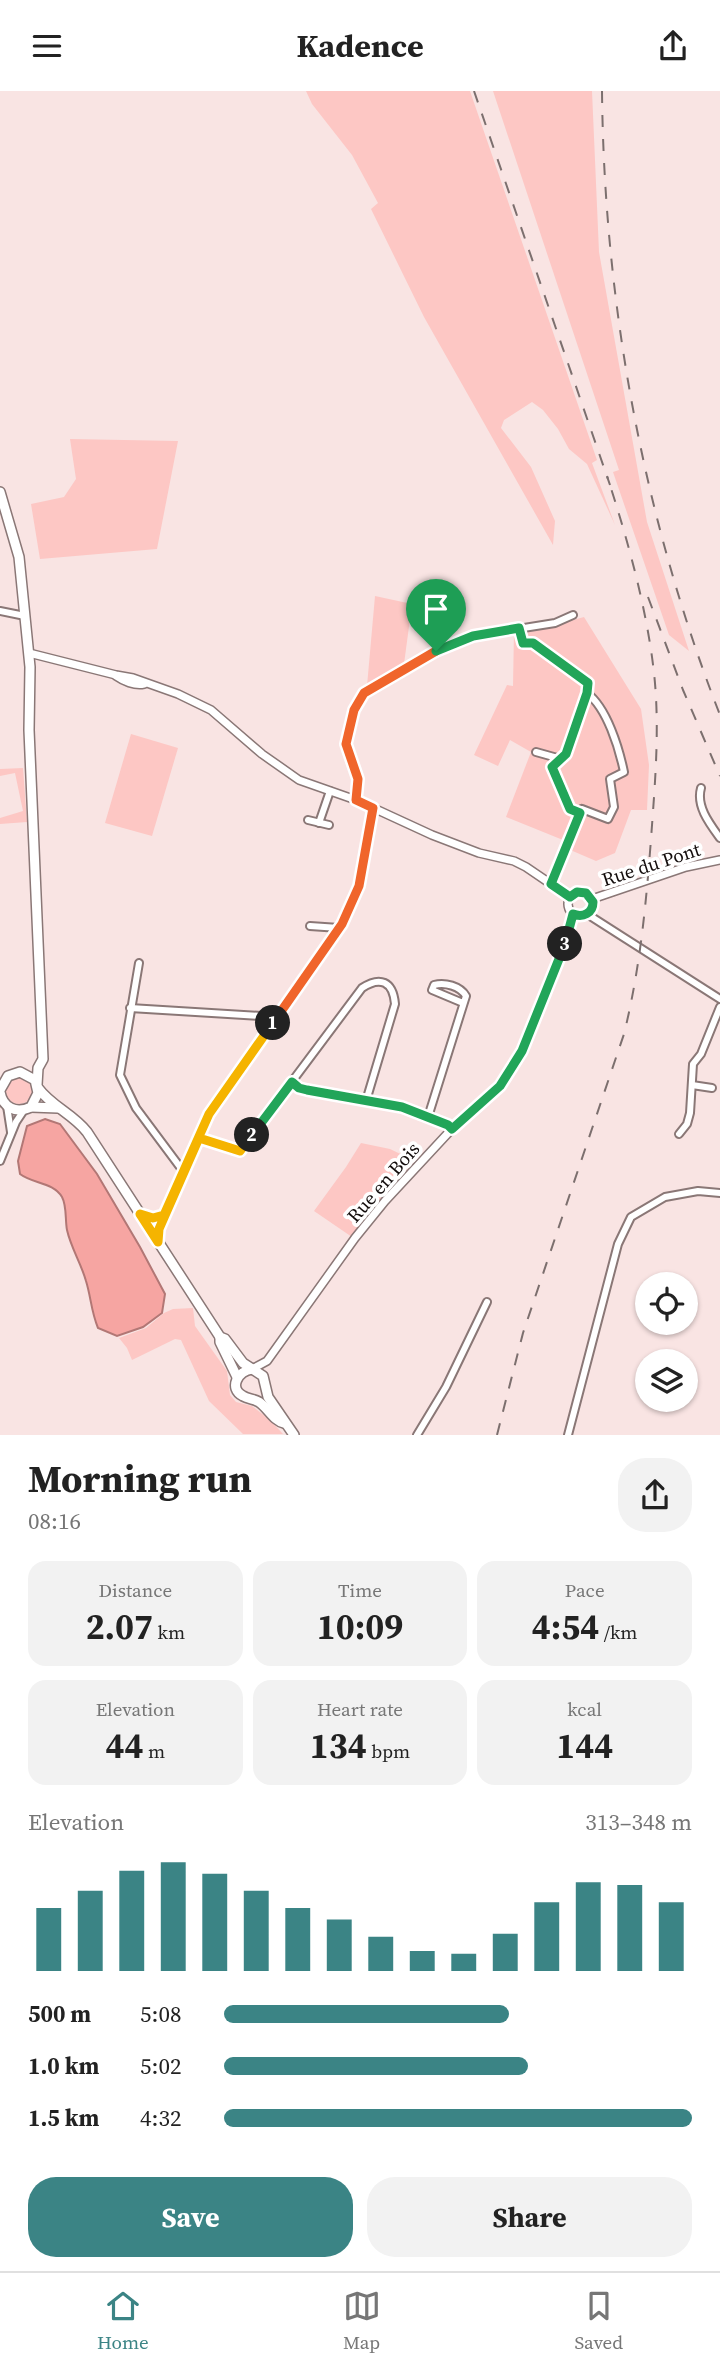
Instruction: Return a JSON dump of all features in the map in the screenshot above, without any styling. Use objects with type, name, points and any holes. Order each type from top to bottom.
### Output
[{"type":"main road","points":[[0,492],[19,557],[29,653],[29,730],[43,1059],[37,1072],[37,1098],[28,1108]]},
{"type":"main road","points":[[42,1055],[31,1067],[4,1077],[0,1093],[6,1106],[16,1110],[58,1108]]},
{"type":"main road","points":[[20,1072],[31,1076],[58,1108],[87,1132],[220,1337],[237,1377],[238,1392],[261,1403],[279,1422],[284,1423]]},
{"type":"main road","points":[[220,1337],[225,1339],[241,1361],[259,1372],[268,1397],[294,1434]]},
{"type":"main road","points":[[237,1377],[243,1371],[252,1369]]},
{"type":"main road","points":[[251,1398],[260,1395],[265,1384]]},
{"type":"street","points":[[0,611],[25,616]]},
{"type":"street","points":[[356,800],[358,779],[346,744],[354,710],[364,693],[436,651],[473,636],[555,623],[573,615]]},
{"type":"street","points":[[519,628],[523,643],[533,643],[588,683],[566,754],[552,767],[570,809],[580,813]]},
{"type":"street","points":[[29,653],[133,678],[178,694],[211,710],[287,773],[306,783],[356,800],[479,853],[514,861],[570,897]]},
{"type":"street","points":[[551,884],[582,809],[608,819],[614,807],[610,779],[624,772],[612,732],[596,699],[587,693]]},
{"type":"street","points":[[536,753],[561,759]]},
{"type":"street","points":[[701,787],[698,798],[702,809],[720,838]]},
{"type":"street","points":[[319,823],[330,791]]},
{"type":"street","points":[[158,1242],[164,1215],[209,1114],[339,928],[359,886],[373,808]]},
{"type":"street","points":[[308,820],[329,825]]},
{"type":"street","name":"Rue du Pont","points":[[592,899],[685,867],[720,860]]},
{"type":"street","points":[[582,891],[592,899],[593,906],[587,914],[580,916],[573,914],[568,905],[570,897],[582,891]]},
{"type":"street","name":"Rue en Bois","points":[[252,1369],[267,1361],[370,1219],[452,1129],[500,1086],[522,1051],[568,937],[573,914]]},
{"type":"street","points":[[587,914],[720,999]]},
{"type":"street","points":[[310,926],[339,928]]},
{"type":"street","points":[[139,963],[120,1075],[136,1108],[183,1171]]},
{"type":"street","points":[[199,1138],[240,1151],[362,988],[372,981],[380,981],[394,994],[395,1004],[366,1101]]},
{"type":"street","points":[[428,1117],[466,996],[463,991],[443,983],[434,985],[432,990],[463,1003]]},
{"type":"street","points":[[679,1134],[687,1124],[690,1113],[693,1064],[701,1054],[720,1007]]},
{"type":"street","points":[[130,1008],[276,1017]]},
{"type":"street","points":[[292,1082],[299,1088],[402,1107],[452,1129]]},
{"type":"street","points":[[692,1085],[712,1088]]},
{"type":"street","points":[[6,1106],[11,1132]]},
{"type":"street","points":[[0,1161],[11,1132],[28,1108]]},
{"type":"street","points":[[568,1434],[618,1244],[631,1217],[665,1197],[698,1191],[720,1193]]},
{"type":"street","points":[[140,1214],[153,1218],[164,1215]]},
{"type":"street","points":[[417,1434],[446,1387],[487,1302]]},
{"type":"street","points":[[265,1384],[267,1361]]},
{"type":"shaded area","points":[[306,91],[470,91],[597,460],[592,463],[615,525],[587,464],[569,449],[558,429],[543,410],[532,402],[504,420],[501,428],[531,467],[555,521],[553,545],[424,317],[371,209],[378,203],[352,155],[312,104]]},
{"type":"shaded area","points":[[493,91],[592,91],[599,252],[647,522],[689,651],[669,635],[613,472],[619,470]]},
{"type":"shaded area","points":[[70,439],[178,441],[157,549],[40,559],[31,504],[64,497],[76,479]]},
{"type":"shaded area","points":[[375,596],[412,604],[404,664],[367,686]]},
{"type":"shaded area","points":[[584,617],[641,709],[649,765],[647,810],[631,810],[615,853],[596,861],[561,846],[563,840],[506,817],[531,752],[510,740],[498,766],[474,755],[507,685],[513,686],[514,631],[551,626]]},
{"type":"shaded area","points":[[131,734],[178,748],[152,836],[105,823]]},
{"type":"shaded area","points":[[23,768],[27,822],[0,824],[0,818],[23,811],[15,773],[0,776],[0,769]]},
{"type":"shaded area","points":[[19,1078],[28,1082],[32,1091],[28,1100],[19,1104],[10,1100],[6,1091],[10,1082]]},
{"type":"shaded area","points":[[45,1119],[60,1124],[97,1174],[165,1294],[162,1313],[143,1327],[117,1336],[98,1328],[84,1274],[69,1237],[62,1197],[53,1188],[20,1174],[18,1161],[27,1126]]},
{"type":"shaded area","points":[[361,1143],[390,1149],[413,1160],[401,1171],[352,1237],[314,1211]]},
{"type":"shaded area","points":[[193,1308],[195,1326],[227,1371],[230,1395],[236,1402],[252,1406],[283,1434],[243,1434],[209,1401],[181,1340],[175,1339],[132,1360],[119,1338],[146,1328],[173,1309]]},
{"type":"railway","points":[[474,91],[610,485]]},
{"type":"railway","points":[[602,91],[610,250],[633,408],[649,487],[669,564],[720,715]]},
{"type":"railway","points":[[497,1435],[523,1333],[624,1034],[644,913],[656,756],[654,673],[647,624],[635,573],[607,476]]},
{"type":"railway","points":[[648,597],[683,690],[720,776]]},
{"type":"route","points":[[436,651],[364,693],[354,710],[346,744],[358,779],[356,800],[373,808],[359,886],[342,924],[209,1114],[183,1171],[164,1215],[153,1218],[140,1214],[158,1242],[164,1215],[199,1138],[240,1151],[292,1082],[307,1090],[402,1107],[452,1129],[500,1086],[514,1065],[568,937],[573,914],[583,916],[593,906],[592,899],[586,893],[577,892],[570,897],[551,884],[580,813],[570,809],[552,767],[566,754],[588,683],[533,643],[523,643],[519,628],[473,636],[436,651]]}]
